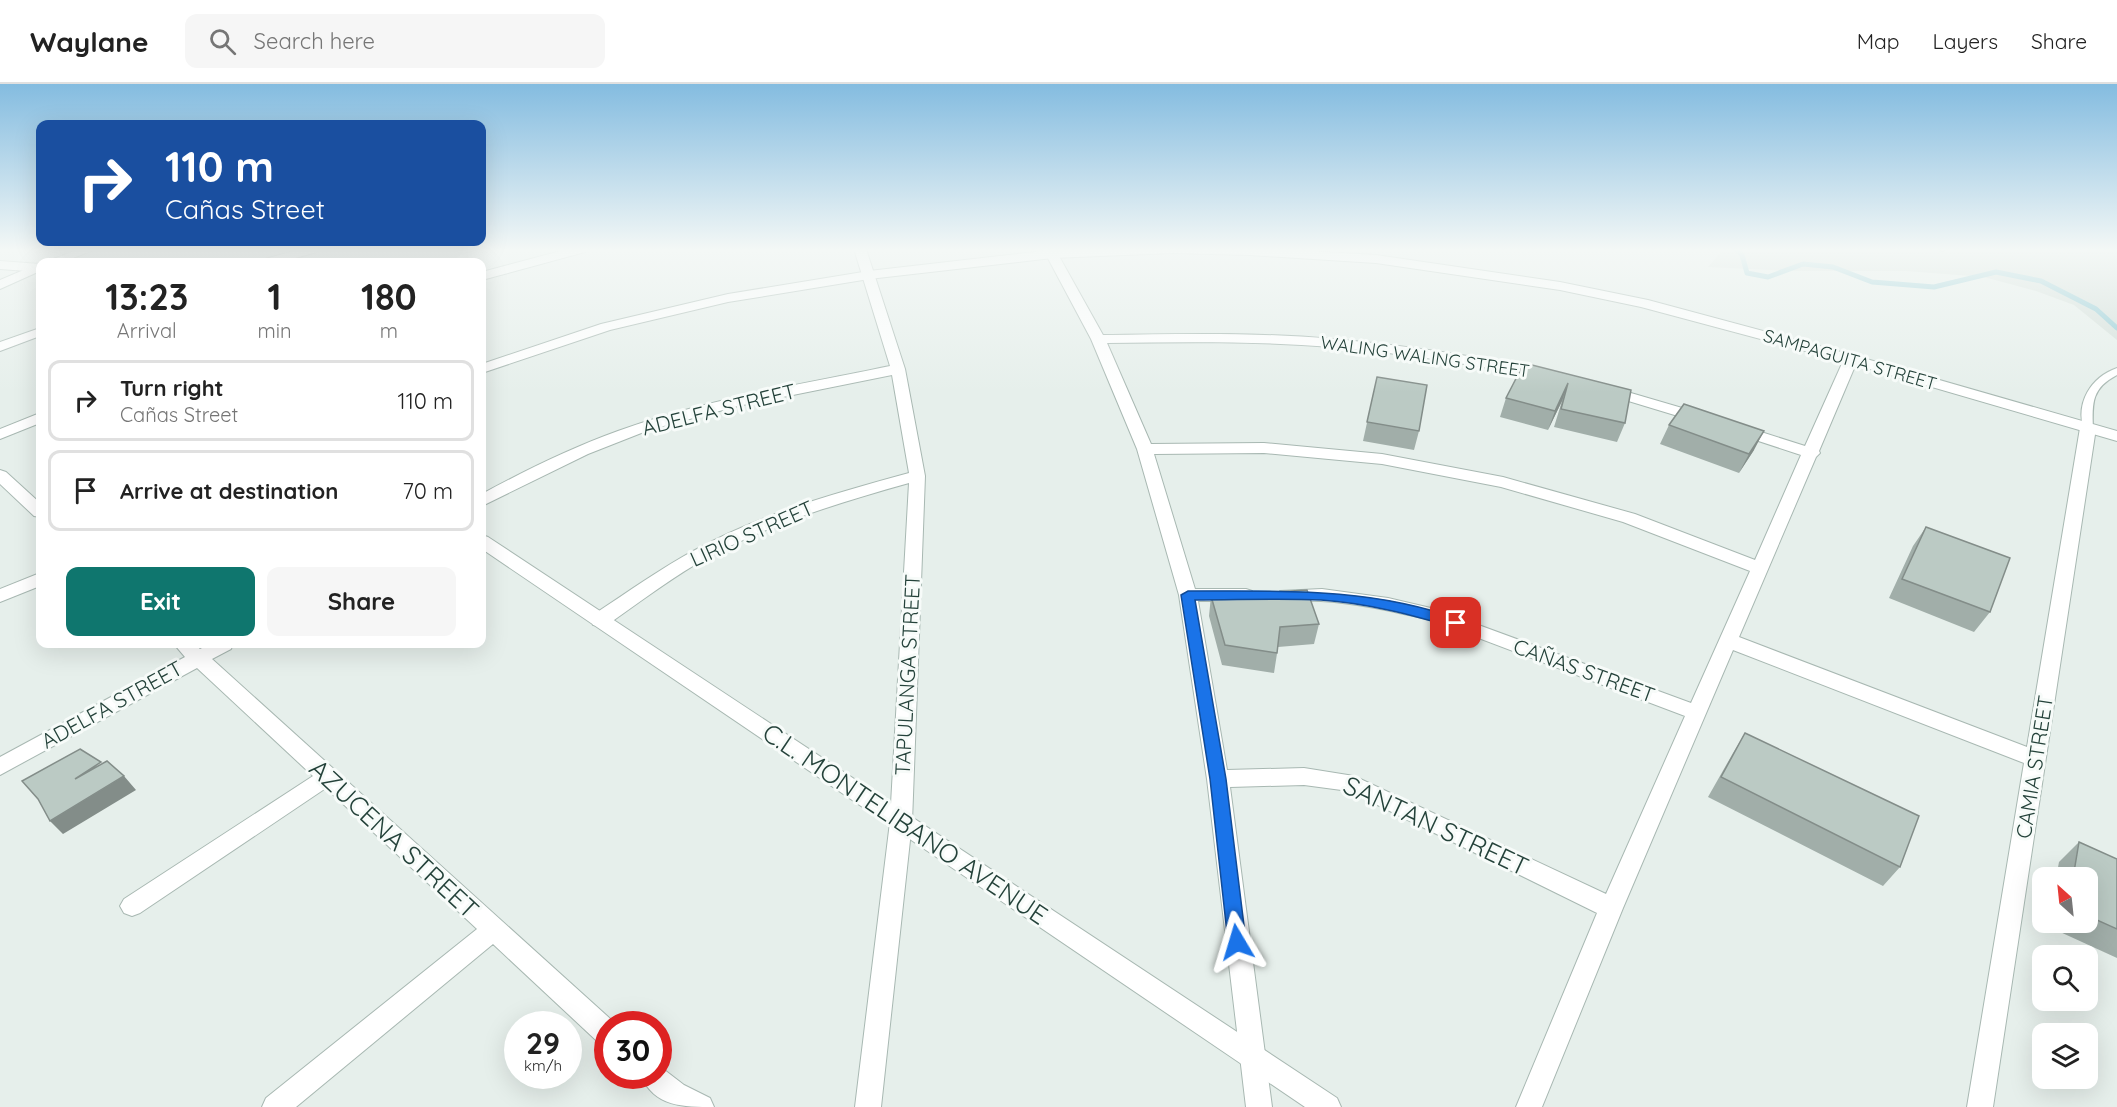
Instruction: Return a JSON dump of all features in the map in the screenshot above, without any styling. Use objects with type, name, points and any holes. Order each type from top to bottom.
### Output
[{"type":"street","name":"SAMPAGUITA STREET","points":[[486,368],[606,327],[736,297]]},
{"type":"street","name":"TAPULANGA STREET","points":[[863,1107],[902,822],[917,476],[898,369],[876,297]]},
{"type":"street","points":[[1075,297],[1098,339],[1145,449],[1188,595],[1218,779],[1251,1058],[1259,1107]]},
{"type":"street","name":"SAMPAGUITA STREET","points":[[1613,297],[1851,359],[2117,436]]},
{"type":"street","points":[[0,347],[36,334]]},
{"type":"street","name":"WALING WALING STREET","points":[[1098,339],[1229,338],[1330,343],[1456,357],[1562,378]]},
{"type":"street","points":[[1529,1107],[1611,909],[1812,453],[1851,359]]},
{"type":"street","name":"ADELFA STREET","points":[[486,499],[578,454],[641,428],[699,411],[898,369]]},
{"type":"street","points":[[1597,387],[1812,453]]},
{"type":"street","points":[[0,434],[36,420]]},
{"type":"street","name":"CAMIA STREET","points":[[1980,1107],[2088,428]]},
{"type":"street","points":[[1145,449],[1275,449],[1382,459],[1503,482],[1629,518],[1760,568]]},
{"type":"street","points":[[0,475],[36,508]]},
{"type":"street","name":"LIRIO STREET","points":[[600,620],[677,568],[756,527],[838,496],[917,476]]},
{"type":"street","name":"C.L. MONTELIBANO AVENUE","points":[[486,544],[1251,1058],[1328,1107]]},
{"type":"street","points":[[0,596],[36,581]]},
{"type":"street","name":"CAÑAS STREET","points":[[1188,595],[1322,596],[1388,604],[1435,615],[1697,713]]},
{"type":"street","points":[[1729,640],[2036,759]]},
{"type":"street","name":"ADELFA STREET","points":[[0,767],[190,651]]},
{"type":"street","name":"AZUCENA STREET","points":[[190,651],[594,1021]]},
{"type":"street","name":"SANTAN STREET","points":[[1218,779],[1306,775],[1330,777],[1354,784],[1611,909]]},
{"type":"street","points":[[132,906],[327,777]]},
{"type":"street","points":[[275,1107],[493,930]]},
{"type":"street","points":[[669,1089],[701,1107]]},
{"type":"lane","points":[[2088,428],[2088,401],[2093,387],[2102,378],[2117,371]]},
{"type":"shaded area","points":[[2052,297],[2117,297],[2117,340],[2074,305]]},
{"type":"building","points":[[1524,363],[1631,390],[1625,423],[1561,409],[1568,383],[1555,411],[1506,398]]},
{"type":"building","points":[[1377,377],[1427,385],[1419,431],[1367,422]]},
{"type":"building","points":[[1684,404],[1764,431],[1749,454],[1669,425]]},
{"type":"building","points":[[1926,527],[2010,558],[1990,612],[1902,579]]},
{"type":"building","points":[[1307,590],[1319,624],[1280,627],[1277,653],[1225,645],[1211,596]]},
{"type":"building","points":[[1745,733],[1919,816],[1900,867],[1721,777]]},
{"type":"building","points":[[80,749],[101,762],[75,779],[107,761],[124,776],[50,821],[38,799],[22,781]]},
{"type":"building","points":[[2079,842],[2117,859],[2117,929],[2098,920],[2098,867],[2075,867]]},
{"type":"waterway","points":[[2072,297],[2096,309],[2117,328]]},
{"type":"route","points":[[1237,942],[1218,779],[1188,595],[1322,596],[1388,604],[1435,615],[1456,623]]}]
